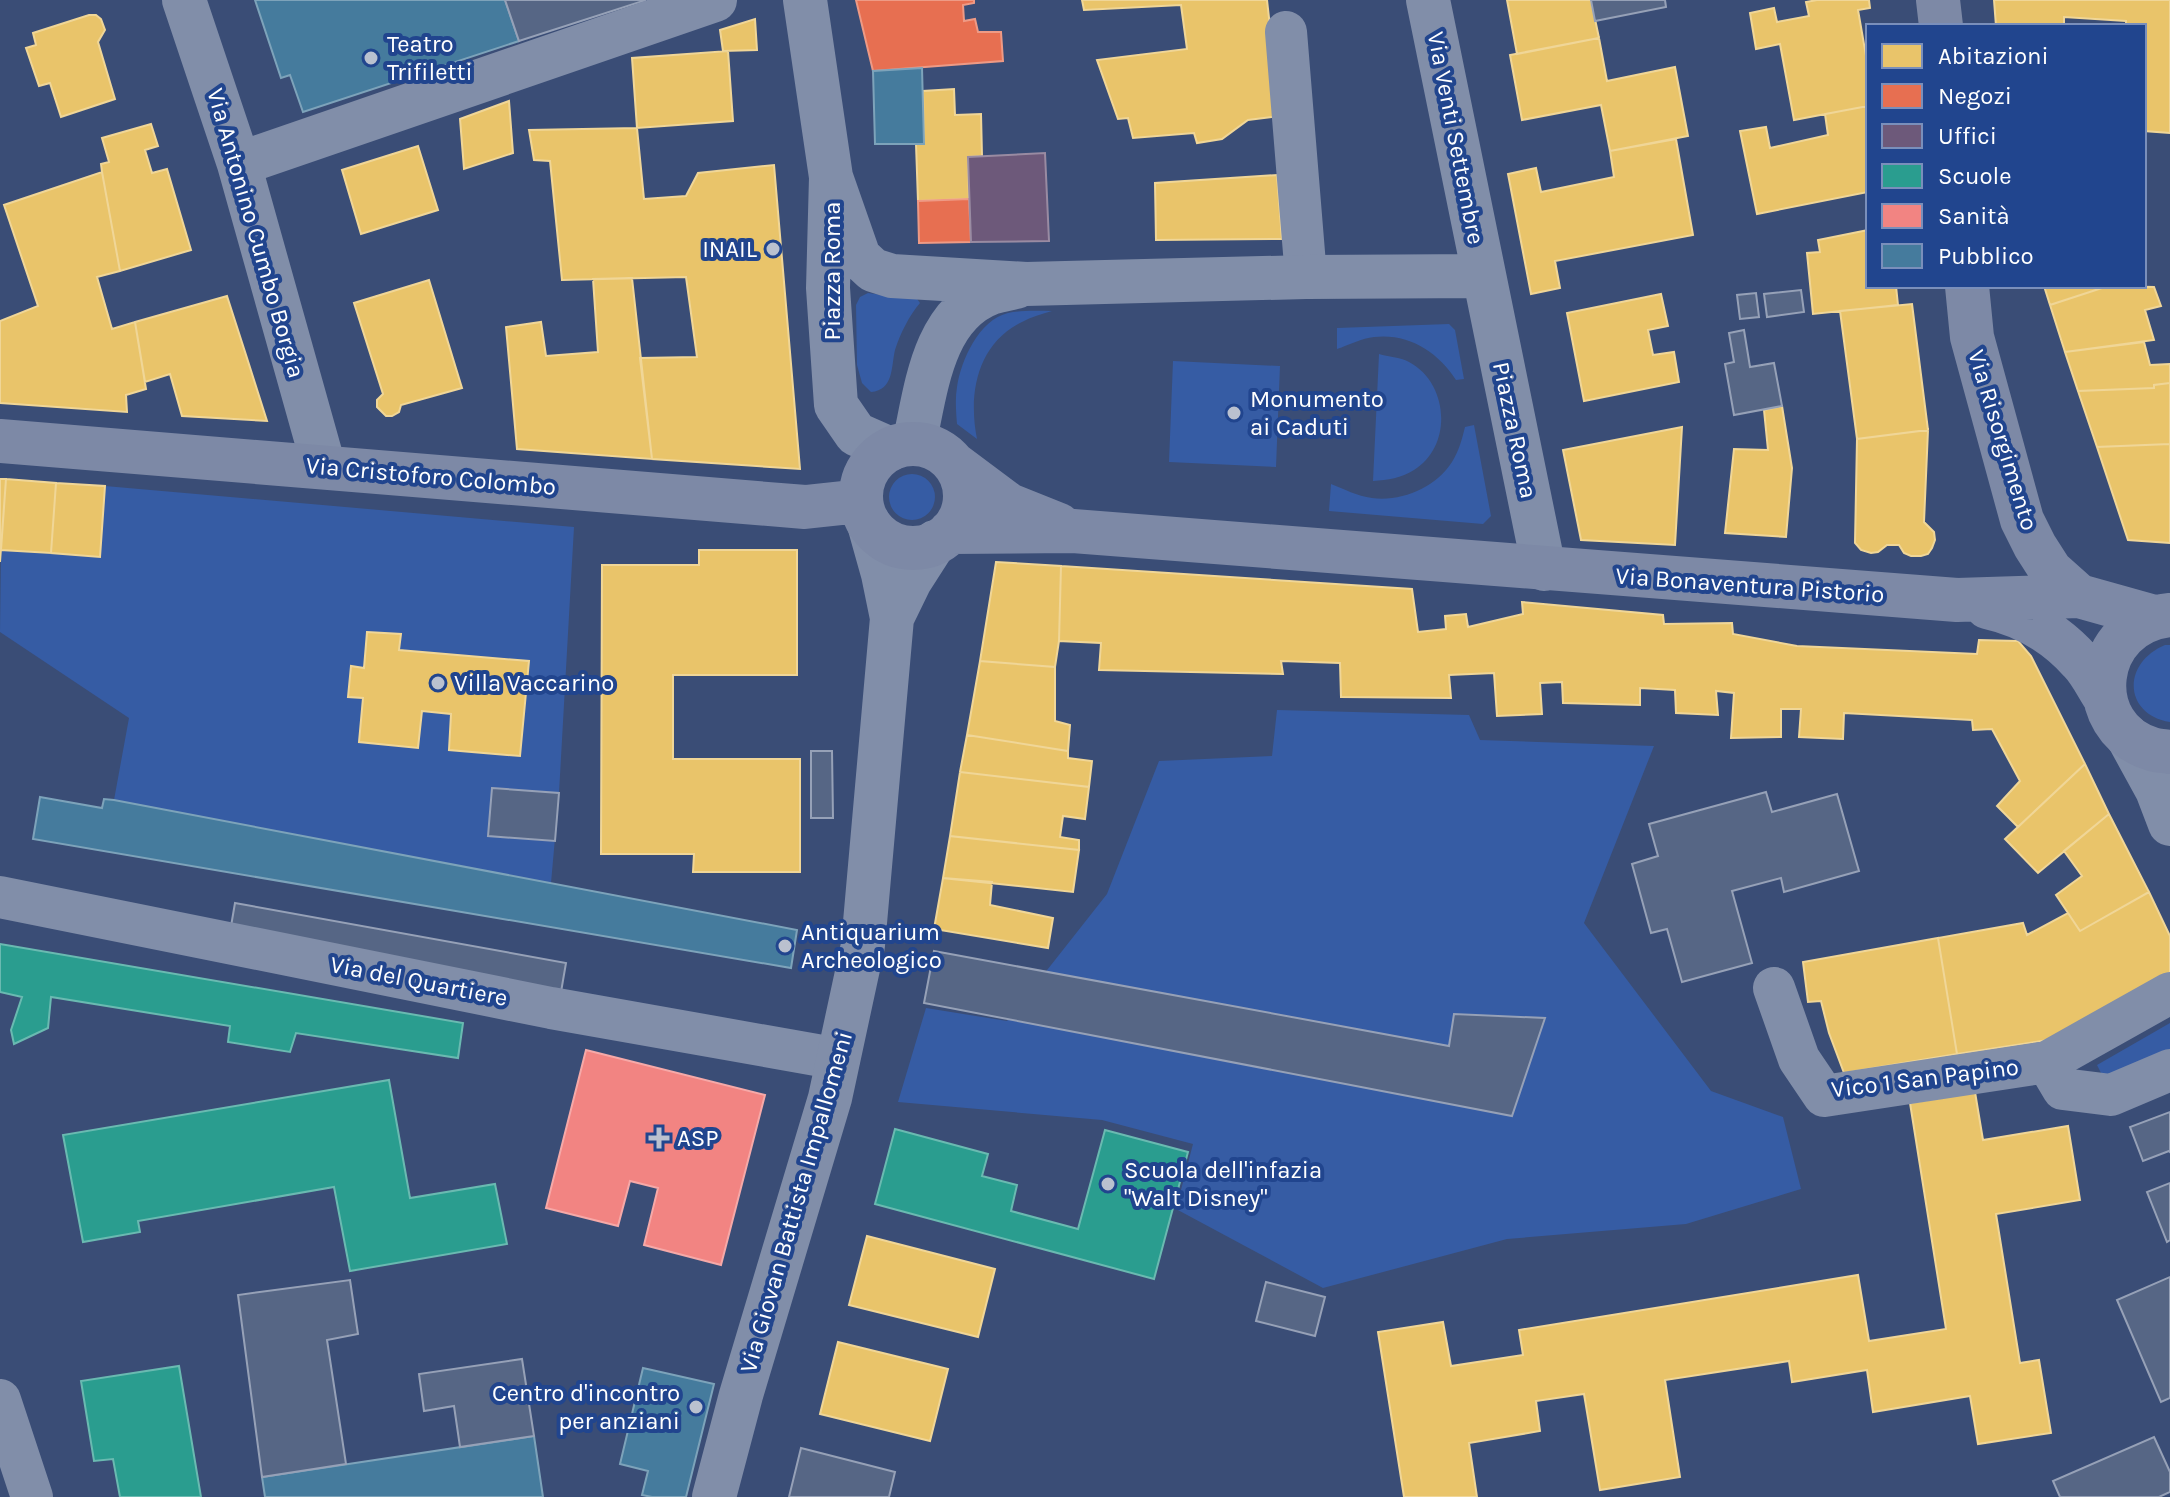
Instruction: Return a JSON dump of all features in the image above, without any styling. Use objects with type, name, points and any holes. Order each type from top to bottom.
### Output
[{"type":"main road","points":[[1938,0],[1941,24]]},
{"type":"main road","name":"Via Risorgimento","points":[[1967,288],[1972,337],[2022,520],[2035,546],[2051,571],[2079,596],[2162,616]]},
{"type":"main road","name":"Via Cristoforo Colombo","points":[[0,441],[865,513]]},
{"type":"main road","name":"Piazza Roma","points":[[1073,531],[1009,505],[929,446],[902,447],[878,458],[867,470],[862,485],[865,513],[879,536],[906,548],[921,547],[943,537],[1073,531],[1544,569]]},
{"type":"main road","points":[[943,537],[959,521],[964,506],[965,492],[954,464]]},
{"type":"main road","name":"Via Bonaventura Pistorio","points":[[1544,569],[1957,600],[2079,596]]},
{"type":"main road","name":"Via Bonaventura Pistorio","points":[[1957,600],[2009,612],[2048,632],[2081,661],[2105,698],[2114,719],[2128,737]]},
{"type":"main road","points":[[2105,698],[2104,672],[2113,648],[2130,629],[2162,616]]},
{"type":"main road","points":[[2128,737],[2151,749],[2170,752]]},
{"type":"street","name":"Via Antonino Cumbo Borgia","points":[[184,0],[239,164],[324,467]]},
{"type":"street","points":[[239,164],[715,0]]},
{"type":"street","points":[[805,0],[831,177]]},
{"type":"street","name":"Via Venti Settembre","points":[[1428,0],[1483,276]]},
{"type":"street","points":[[1286,32],[1306,277]]},
{"type":"street","name":"Piazza Roma","points":[[831,177],[828,288],[836,405],[856,434],[902,447],[945,331],[965,309],[990,293],[1026,284]]},
{"type":"street","name":"Piazza Roma","points":[[831,177],[859,257],[873,270],[892,276],[1026,284],[1483,276],[1544,569]]},
{"type":"street","name":"Via Giovan Battista Impallomeni","points":[[714,1497],[741,1395],[830,1098],[863,945],[892,618],[865,513]]},
{"type":"street","name":"Via Giovan Battista Impallomeni","points":[[892,618],[910,581],[943,537]]},
{"type":"street","points":[[2128,737],[2157,790],[2170,824]]},
{"type":"street","name":"Via del Quartiere","points":[[0,897],[551,1008],[839,1059]]},
{"type":"street","name":"Vico 1 San Papino","points":[[1774,988],[1799,1059],[1824,1096],[2047,1062],[2170,993]]},
{"type":"street","name":"Vico 1 San Papino","points":[[2047,1062],[2063,1089],[2111,1095],[2170,1070]]},
{"type":"street","points":[[0,1400],[32,1497]]},
{"type":"shaded area","points":[[868,293],[904,298],[915,296],[920,303],[899,338],[888,382],[871,392],[862,383],[857,365],[856,305],[860,297]]},
{"type":"shaded area","points":[[1052,311],[1025,320],[1007,331],[986,357],[975,388],[977,439],[957,424],[956,410],[959,376],[973,342],[988,324],[1008,313]]},
{"type":"shaded area","points":[[1449,324],[1455,330],[1464,379],[1456,380],[1431,353],[1399,338],[1369,338],[1337,349],[1337,328]]},
{"type":"shaded area","points":[[1379,354],[1405,360],[1422,372],[1432,384],[1441,415],[1440,431],[1427,459],[1404,475],[1373,481]]},
{"type":"shaded area","points":[[1173,361],[1280,366],[1276,467],[1169,462]]},
{"type":"shaded area","points":[[1474,425],[1491,516],[1483,524],[1329,511],[1331,484],[1361,496],[1383,499],[1406,495],[1428,485],[1452,462],[1465,427]]},
{"type":"shaded area","points":[[912,474],[929,480],[935,497],[929,514],[912,520],[895,514],[889,497],[895,480]]},
{"type":"shaded area","points":[[105,486],[574,527],[551,883],[114,800],[129,718],[0,632],[1,550],[100,556]]},
{"type":"shaded area","points":[[2170,645],[2170,722],[2143,709],[2136,699],[2134,687],[2135,675],[2141,664],[2151,653]]},
{"type":"shaded area","points":[[1277,710],[1469,715],[1480,740],[1654,746],[1584,923],[1711,1091],[1783,1117],[1801,1189],[1686,1224],[1507,1239],[1323,1288],[1176,1209],[1193,1144],[1102,1120],[898,1102],[926,1008],[1007,1021],[1107,894],[1159,761],[1272,756]]},
{"type":"shaded area","points":[[2170,1023],[2170,1053],[2105,1081],[2097,1065]]},
{"type":"building: Abitazioni","points":[[1082,0],[1267,0],[1280,116],[1248,120],[1222,139],[1197,143],[1194,133],[1133,138],[1128,118],[1118,119],[1097,60],[1187,49],[1181,5],[1084,10]]},
{"type":"building: Abitazioni","points":[[1507,0],[1591,0],[1599,38],[1517,54]]},
{"type":"building: Abitazioni","points":[[1869,0],[1870,8],[1858,10],[1866,56],[1866,106],[1794,120],[1780,44],[1756,49],[1750,13],[1774,8],[1777,22],[1809,16],[1806,2]]},
{"type":"building: Abitazioni","points":[[1994,0],[2170,0],[2170,133],[2146,131],[2146,24],[2064,17],[2064,24],[1996,24]]},
{"type":"building: Abitazioni","points":[[89,15],[101,19],[105,30],[98,42],[115,99],[61,117],[50,83],[39,86],[26,48],[36,45],[33,33]]},
{"type":"building: Abitazioni","points":[[755,19],[757,50],[723,51],[720,30]]},
{"type":"building: Abitazioni","points":[[1599,38],[1607,81],[1675,67],[1688,136],[1610,151],[1601,105],[1522,120],[1510,55]]},
{"type":"building: Abitazioni","points":[[728,51],[733,121],[637,128],[632,58]]},
{"type":"building: Abitazioni","points":[[954,89],[955,115],[981,114],[982,156],[968,157],[969,199],[918,201],[916,144],[924,144],[923,91]]},
{"type":"building: Abitazioni","points":[[509,101],[513,153],[464,169],[460,119]]},
{"type":"building: Abitazioni","points":[[1866,106],[1866,192],[1757,214],[1740,131],[1766,127],[1770,148],[1828,135],[1825,114]]},
{"type":"building: Abitazioni","points":[[151,124],[158,146],[145,150],[152,173],[167,169],[191,250],[120,271],[102,172],[101,164],[109,162],[102,138]]},
{"type":"building: Abitazioni","points":[[637,128],[644,199],[686,196],[698,173],[774,165],[800,469],[652,459],[640,358],[697,357],[686,277],[562,280],[550,161],[534,160],[529,130]]},
{"type":"building: Abitazioni","points":[[1676,139],[1693,235],[1555,261],[1560,288],[1531,294],[1508,174],[1536,168],[1541,192],[1614,177],[1610,151]]},
{"type":"building: Abitazioni","points":[[418,146],[438,210],[361,234],[342,170]]},
{"type":"building: Abitazioni","points":[[102,172],[120,271],[97,277],[112,329],[135,322],[146,389],[126,395],[127,412],[0,403],[0,321],[38,306],[4,205]]},
{"type":"building: Abitazioni","points":[[1277,175],[1282,239],[1156,240],[1155,183]]},
{"type":"building: Abitazioni","points":[[1866,230],[1866,288],[1896,288],[1898,305],[1813,314],[1807,253],[1820,252],[1818,240]]},
{"type":"building: Abitazioni","points":[[632,278],[652,459],[517,449],[506,327],[541,322],[546,356],[598,352],[593,279]]},
{"type":"building: Abitazioni","points":[[429,280],[462,388],[401,405],[399,412],[386,416],[377,407],[377,400],[383,394],[354,303]]},
{"type":"building: Abitazioni","points":[[2146,287],[2154,287],[2161,306],[2145,310],[2154,340],[2065,352],[2050,305],[2102,288]]},
{"type":"building: Abitazioni","points":[[2045,288],[2102,288],[2050,305]]},
{"type":"building: Abitazioni","points":[[1661,294],[1668,326],[1648,330],[1653,355],[1674,352],[1679,382],[1584,401],[1567,313]]},
{"type":"building: Abitazioni","points":[[227,296],[267,421],[182,416],[170,374],[145,382],[135,322]]},
{"type":"building: Abitazioni","points":[[1912,304],[1928,430],[1857,439],[1840,311]]},
{"type":"building: Abitazioni","points":[[2144,342],[2150,365],[2170,364],[2170,383],[2154,385],[2154,388],[2078,391],[2065,352]]},
{"type":"building: Abitazioni","points":[[2170,383],[2170,444],[2097,447],[2078,391],[2154,388],[2154,385]]},
{"type":"building: Abitazioni","points":[[1782,406],[1792,468],[1786,537],[1725,533],[1734,449],[1768,450],[1764,410]]},
{"type":"building: Abitazioni","points":[[1682,427],[1675,545],[1581,540],[1563,450]]},
{"type":"building: Abitazioni","points":[[1928,430],[1924,522],[1934,532],[1932,548],[1928,554],[1921,556],[1904,553],[1899,545],[1887,545],[1871,553],[1861,550],[1855,543],[1857,439]]},
{"type":"building: Abitazioni","points":[[2170,444],[2170,543],[2128,540],[2097,447]]},
{"type":"building: Abitazioni","points":[[0,479],[6,479],[0,562]]},
{"type":"building: Abitazioni","points":[[6,479],[56,483],[51,553],[1,550]]},
{"type":"building: Abitazioni","points":[[56,483],[105,486],[100,557],[51,553]]},
{"type":"building: Abitazioni","points":[[699,550],[797,550],[797,675],[673,675],[673,759],[800,759],[800,872],[693,872],[694,854],[601,854],[602,565],[699,565]]},
{"type":"building: Abitazioni","points":[[996,562],[1061,566],[1059,641],[1055,667],[980,661]]},
{"type":"building: Abitazioni","points":[[1061,566],[1412,589],[1418,632],[1446,629],[1445,616],[1466,614],[1468,627],[1523,614],[1522,602],[1663,615],[1664,624],[1732,623],[1733,634],[1797,646],[1977,654],[1979,640],[2018,641],[2031,656],[2085,764],[2018,827],[1997,806],[2020,781],[1992,729],[1973,730],[1972,720],[1844,713],[1843,739],[1799,737],[1801,709],[1781,709],[1781,737],[1731,738],[1734,693],[1716,691],[1718,715],[1676,713],[1675,690],[1640,688],[1640,705],[1563,703],[1562,682],[1540,683],[1542,714],[1497,716],[1494,673],[1449,675],[1451,698],[1341,697],[1340,663],[1281,661],[1283,674],[1099,670],[1101,643],[1059,641]]},
{"type":"building: Abitazioni","name":"Villa Vaccarino","points":[[367,632],[401,634],[399,650],[529,661],[520,756],[449,750],[451,714],[422,711],[418,748],[359,742],[363,698],[348,697],[351,666],[364,668]]},
{"type":"building: Abitazioni","points":[[980,661],[1055,667],[1055,721],[1070,725],[1068,751],[967,735]]},
{"type":"building: Abitazioni","points":[[967,735],[1068,751],[1068,758],[1092,761],[1089,787],[960,772]]},
{"type":"building: Abitazioni","points":[[2085,764],[2109,814],[2038,873],[2005,839]]},
{"type":"building: Abitazioni","points":[[960,772],[1089,787],[1085,819],[1063,816],[1060,837],[1079,840],[1079,850],[950,836]]},
{"type":"building: Abitazioni","points":[[2109,814],[2149,892],[2080,931],[2056,895],[2082,876],[2064,851]]},
{"type":"building: Abitazioni","points":[[950,836],[1079,850],[1073,892],[943,878]]},
{"type":"building: Abitazioni","points":[[943,878],[992,882],[990,905],[1053,918],[1048,948],[934,929]]},
{"type":"building: Abitazioni","points":[[2149,892],[2170,936],[2170,972],[2048,1040],[1957,1054],[1938,938],[2023,923],[2027,935],[2068,913],[2080,931]]},
{"type":"building: Abitazioni","points":[[1938,938],[1957,1054],[1844,1073],[1821,1001],[1808,1002],[1803,962]]},
{"type":"building: Abitazioni","points":[[1975,1092],[1983,1140],[2068,1126],[2080,1200],[1996,1214],[2020,1363],[2039,1360],[2051,1433],[1978,1444],[1970,1396],[1873,1412],[1867,1370],[1792,1382],[1789,1361],[1665,1380],[1680,1477],[1600,1490],[1584,1394],[1536,1401],[1540,1431],[1469,1443],[1477,1497],[1404,1497],[1378,1332],[1443,1322],[1451,1366],[1523,1355],[1519,1330],[1858,1275],[1869,1341],[1946,1329],[1910,1103]]},
{"type":"building: Abitazioni","points":[[867,1236],[995,1269],[978,1337],[849,1305]]},
{"type":"building: Abitazioni","points":[[838,1342],[948,1369],[930,1441],[820,1414]]},
{"type":"building: Negozi","points":[[856,0],[974,0],[974,3],[963,5],[964,21],[975,19],[978,32],[1001,32],[1003,61],[873,71]]},
{"type":"building: Negozi","points":[[969,199],[971,242],[919,243],[918,201]]},
{"type":"building: Uffici","points":[[1045,153],[1049,241],[971,242],[968,157]]},
{"type":"building: Scuole","points":[[0,944],[463,1023],[458,1058],[296,1033],[290,1052],[228,1042],[230,1026],[51,997],[48,1028],[14,1044],[11,1030],[22,997],[0,992]]},
{"type":"building: Scuole","points":[[389,1080],[410,1198],[495,1184],[507,1244],[350,1271],[334,1187],[138,1221],[140,1232],[83,1242],[63,1135]]},
{"type":"building: Scuole","points":[[895,1129],[988,1154],[982,1176],[1017,1185],[1011,1211],[1078,1229],[1105,1130],[1188,1152],[1154,1279],[875,1204]]},
{"type":"building: Scuole","points":[[179,1366],[201,1497],[120,1497],[113,1459],[94,1461],[81,1381]]},
{"type":"building: Sanità","name":"ASP","points":[[586,1050],[765,1095],[721,1265],[644,1245],[658,1188],[630,1181],[618,1226],[546,1208]]},
{"type":"building: Pubblico","name":"Teatro Trifiletti","points":[[255,0],[505,0],[519,41],[303,112],[290,75],[281,78]]},
{"type":"building: Pubblico","points":[[922,68],[924,144],[875,144],[873,71]]},
{"type":"building: Pubblico","points":[[40,797],[102,808],[104,799],[114,800],[797,930],[791,968],[33,839]]},
{"type":"building: Pubblico","points":[[643,1368],[714,1384],[686,1497],[642,1495],[648,1471],[620,1464]]},
{"type":"building: Pubblico","points":[[534,1436],[543,1497],[265,1497],[262,1477]]},
{"type":"building: Altro","points":[[505,0],[646,0],[519,41]]},
{"type":"building: Altro","points":[[1591,0],[1665,0],[1666,7],[1595,21]]},
{"type":"building: Altro","points":[[1801,290],[1804,312],[1767,317],[1764,294]]},
{"type":"building: Altro","points":[[1756,293],[1759,317],[1740,319],[1737,295]]},
{"type":"building: Altro","points":[[1744,330],[1750,367],[1774,363],[1782,406],[1734,415],[1725,364],[1734,362],[1729,333]]},
{"type":"building: Altro","points":[[811,751],[832,751],[833,818],[811,818]]},
{"type":"building: Altro","points":[[492,788],[559,793],[555,841],[488,836]]},
{"type":"building: Altro","points":[[1766,792],[1772,812],[1837,794],[1859,871],[1784,892],[1781,878],[1732,891],[1752,963],[1682,982],[1667,929],[1651,933],[1632,864],[1658,856],[1649,824]]},
{"type":"building: Altro","points":[[235,903],[566,963],[561,992],[230,932]]},
{"type":"building: Altro","points":[[934,951],[1449,1046],[1454,1014],[1545,1018],[1512,1116],[924,1003]]},
{"type":"building: Altro","points":[[2170,1112],[2170,1152],[2143,1161],[2130,1127]]},
{"type":"building: Altro","points":[[2170,1183],[2170,1240],[2167,1242],[2147,1192]]},
{"type":"building: Altro","points":[[2170,1277],[2170,1398],[2161,1402],[2117,1300]]},
{"type":"building: Altro","points":[[350,1280],[358,1334],[327,1340],[346,1464],[262,1477],[238,1295]]},
{"type":"building: Altro","points":[[1266,1282],[1325,1297],[1315,1336],[1256,1321]]},
{"type":"building: Altro","points":[[522,1359],[534,1436],[460,1447],[454,1406],[424,1411],[419,1374]]},
{"type":"building: Altro","points":[[2154,1437],[2170,1472],[2170,1492],[2159,1497],[2060,1497],[2053,1481]]},
{"type":"building: Altro","points":[[801,1448],[895,1472],[889,1497],[789,1497]]},
{"type":"place","name":"Teatro Trifiletti","points":[[371,58]]},
{"type":"place","name":"INAIL","points":[[773,249]]},
{"type":"place","name":"Monumento ai Caduti","points":[[1234,413]]},
{"type":"place","name":"Villa Vaccarino","points":[[438,683]]},
{"type":"place","name":"Antiquarium Archeologico","points":[[785,946]]},
{"type":"place","name":"ASP","points":[[659,1138]]},
{"type":"place","name":"Scuola dell'infazia \"Walt Disney\"","points":[[1108,1184]]},
{"type":"place","name":"Centro d'incontro per anziani","points":[[696,1407]]}]
